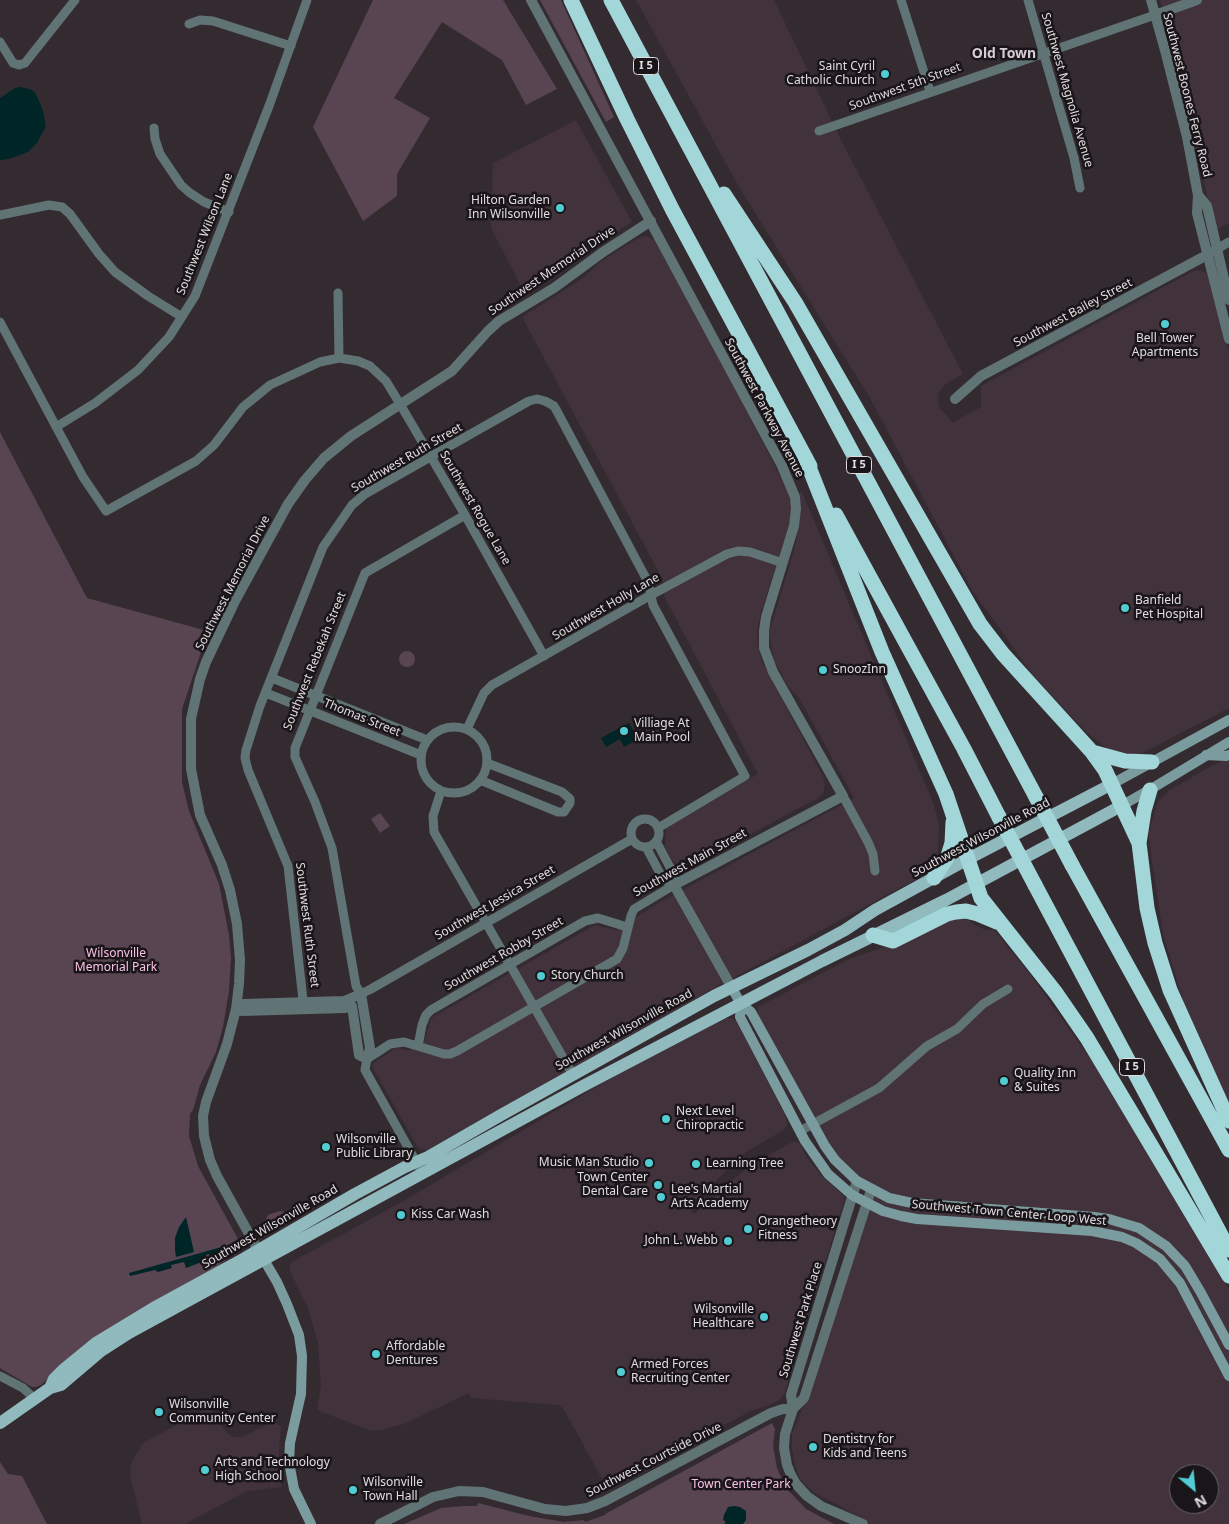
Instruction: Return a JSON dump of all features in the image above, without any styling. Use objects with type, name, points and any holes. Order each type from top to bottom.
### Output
[{"type":"highway","name":"I 5","points":[[571,0],[648,162],[805,457],[964,749],[1229,1250]]},
{"type":"highway","name":"I 5","points":[[611,0],[1072,865],[1229,1150]]},
{"type":"highway","name":"I 5","points":[[682,132],[795,302],[980,624],[1003,654],[1092,752],[1105,770],[1139,843]]},
{"type":"highway","name":"I 5","points":[[805,457],[882,652],[910,712],[954,816],[981,898],[1056,993],[1087,1038],[1229,1276]]},
{"type":"highway","points":[[1092,752],[1125,761],[1152,762]]},
{"type":"highway","name":"I 5","points":[[1150,790],[1143,815],[1139,843],[1147,908],[1155,943],[1170,990],[1229,1121]]},
{"type":"highway","name":"I 5","points":[[934,878],[949,854],[952,843],[954,816]]},
{"type":"highway","name":"I 5","points":[[873,935],[893,941],[947,914],[966,911],[1000,924]]},
{"type":"main road","name":"Southwest Wilsonville Road","points":[[0,1422],[50,1388],[61,1385],[88,1361],[129,1333],[261,1255],[355,1194],[428,1157],[714,996],[845,930],[875,910],[968,859],[1229,720]]},
{"type":"main road","name":"Southwest Wilsonville Road","points":[[261,1255],[423,1174],[583,1086],[873,935],[976,884],[1150,790],[1229,742]]},
{"type":"main road","points":[[1205,755],[1229,755]]},
{"type":"main road","name":"Southwest Town Center Loop West","points":[[732,988],[741,1004],[751,1012],[812,1124],[835,1160],[857,1181],[888,1198],[912,1203],[1094,1217],[1117,1221],[1139,1228],[1166,1246],[1185,1266],[1229,1345]]},
{"type":"main road","name":"Southwest Town Center Loop West","points":[[741,1004],[740,1017],[800,1130],[823,1167],[832,1178],[852,1195],[883,1211],[917,1219],[1092,1231],[1109,1233],[1136,1243],[1160,1259],[1173,1274],[1192,1304],[1229,1376]]},
{"type":"main road","points":[[261,1255],[287,1304],[299,1336],[302,1356],[301,1394],[290,1443],[289,1462],[294,1489],[311,1524]]},
{"type":"street","points":[[0,42],[15,65],[28,61],[75,0]]},
{"type":"street","name":"Southwest Wilson Lane","points":[[56,427],[95,403],[131,376],[162,346],[200,286],[307,0]]},
{"type":"street","name":"Southwest Parkway Avenue","points":[[531,0],[788,479],[794,497],[796,519],[765,625],[763,637],[765,653],[773,672],[868,842],[873,854],[875,871]]},
{"type":"street","points":[[900,0],[930,91]]},
{"type":"street","name":"Southwest Magnolia Avenue","points":[[1028,0],[1074,158],[1080,188]]},
{"type":"street","name":"Southwest Boones Ferry Road","points":[[1150,0],[1187,137],[1198,196],[1197,213],[1229,339]]},
{"type":"street","name":"Southwest 5th Street","points":[[819,131],[1197,0]]},
{"type":"street","points":[[189,24],[200,20],[212,21],[291,46]]},
{"type":"street","points":[[154,128],[160,154],[181,185],[204,202],[229,212]]},
{"type":"street","name":"Southwest Boones Ferry Road","points":[[1198,196],[1206,206],[1229,300]]},
{"type":"street","points":[[0,215],[49,205],[62,207],[70,214],[99,254],[115,272],[148,296],[182,316]]},
{"type":"street","name":"Southwest Memorial Drive","points":[[261,1255],[217,1176],[210,1160],[204,1136],[203,1116],[206,1102],[227,1044],[236,1009],[240,973],[237,924],[226,878],[197,805],[191,769],[191,719],[200,679],[214,644],[235,601],[299,487],[317,465],[351,436],[452,371],[488,330],[499,321],[554,288],[603,252],[651,221]]},
{"type":"street","points":[[1207,254],[1229,242]]},
{"type":"street","name":"Southwest Bailey Street","points":[[955,399],[981,376],[1207,254]]},
{"type":"street","points":[[338,293],[340,358]]},
{"type":"street","points":[[0,322],[56,427]]},
{"type":"street","name":"Southwest Rogue Lane","points":[[56,427],[83,477],[106,511],[196,461],[214,445],[243,407],[268,386],[288,375],[320,362],[340,358],[358,361],[370,366],[386,381],[400,404],[544,656]]},
{"type":"street","name":"Southwest Ruth Street","points":[[304,1006],[287,862],[248,770],[245,758],[246,750],[266,693],[324,547],[352,505],[365,494],[529,401],[537,399],[554,406],[648,582],[654,605],[746,776],[658,828]]},
{"type":"street","name":"Southwest Rebekah Street","points":[[423,1174],[365,1070],[370,1048],[357,997],[332,848],[315,802],[295,757],[297,740],[365,573],[465,515]]},
{"type":"street","name":"Southwest Holly Lane","points":[[467,729],[481,698],[492,686],[727,554],[738,551],[750,552],[783,563]]},
{"type":"street","name":"Thomas Street","points":[[272,678],[427,740]]},
{"type":"street","name":"Thomas Street","points":[[266,693],[421,755]]},
{"type":"street","points":[[455,726],[467,729],[476,734],[486,750],[487,763],[485,773],[480,780],[466,791],[458,793],[441,791],[426,778],[421,764],[421,755],[427,740],[432,734],[447,727],[455,726]]},
{"type":"street","points":[[480,780],[558,812],[564,812],[570,804],[570,799],[562,792],[487,763]]},
{"type":"street","points":[[441,791],[433,816],[434,832],[572,1075]]},
{"type":"street","name":"Southwest Main Street","points":[[367,1059],[390,1044],[397,1042],[404,1042],[438,1053],[450,1054],[616,959],[623,948],[627,927],[634,909],[674,885],[843,796]]},
{"type":"street","points":[[650,820],[658,828],[659,833],[656,841],[651,846],[646,847],[636,844],[632,840],[632,829],[639,821],[650,820]]},
{"type":"street","name":"Southwest Jessica Street","points":[[357,997],[632,840]]},
{"type":"street","name":"Southwest Town Center Loop West","points":[[656,841],[673,872],[674,885],[732,988]]},
{"type":"street","name":"Southwest Town Center Loop West","points":[[646,847],[663,879],[674,885]]},
{"type":"street","name":"Southwest Robby Street","points":[[418,1046],[426,1015],[585,921],[598,918],[627,927]]},
{"type":"street","points":[[800,1130],[879,1088],[915,1055],[957,1029],[983,1004],[1008,989]]},
{"type":"street","points":[[236,1009],[244,1004],[345,1008],[357,997]]},
{"type":"street","name":"Southwest Park Place","points":[[857,1181],[791,1395],[793,1409],[785,1434],[784,1448],[787,1465],[796,1484],[807,1496],[816,1503],[862,1524]]},
{"type":"street","name":"Southwest Park Place","points":[[793,1409],[804,1398],[871,1190]]},
{"type":"street","points":[[0,1376],[23,1388],[35,1400]]},
{"type":"street","name":"Southwest Courtside Drive","points":[[380,1524],[433,1497],[459,1491],[483,1492],[544,1509],[566,1511],[586,1508],[605,1501],[771,1413],[783,1409],[793,1409]]},
{"type":"shaded area","points":[[636,0],[774,0],[839,136],[963,374],[944,385],[938,395],[940,409],[952,423],[981,407],[981,386],[1195,270],[1208,274],[1229,352],[1229,708],[1137,756],[1114,754],[1086,732],[1032,674],[972,590],[870,398],[739,187]]},
{"type":"shaded area","points":[[1160,0],[1229,0],[1229,223],[1216,230],[1183,102],[1186,99]]},
{"type":"shaded area","points":[[576,120],[632,222],[599,243],[577,261],[525,294],[491,228],[493,163]]},
{"type":"shaded area","points":[[647,236],[656,241],[734,386],[788,492],[792,508],[790,527],[761,612],[757,631],[758,647],[762,662],[823,776],[825,786],[823,793],[818,798],[684,870],[676,867],[665,847],[666,826],[758,774],[664,596],[663,580],[522,317],[583,278],[600,262],[638,238]]},
{"type":"shaded area","points":[[802,492],[934,805],[939,825],[938,858],[922,876],[711,990],[427,1150],[421,1149],[417,1146],[373,1068],[373,1063],[396,1048],[408,1051],[424,1041],[431,1018],[595,925],[616,930],[660,902],[854,798],[798,696],[785,681],[774,660],[769,633],[795,547],[801,512],[799,493]]},
{"type":"shaded area","points":[[1229,759],[1229,1109],[1190,1024],[1163,934],[1149,832],[1157,803],[1168,791],[1213,765]]},
{"type":"shaded area","points":[[967,916],[972,923],[983,929],[994,930],[1030,974],[1090,1058],[1219,1270],[1229,1290],[1229,1524],[870,1524],[813,1492],[800,1479],[792,1450],[792,1433],[807,1399],[876,1188],[859,1178],[842,1163],[821,1133],[758,1014],[758,1007],[849,959],[893,944],[946,918]]},
{"type":"shaded area","points":[[726,1018],[732,1018],[737,1022],[786,1117],[787,1124],[784,1130],[746,1152],[690,1205],[694,1214],[749,1166],[794,1141],[800,1144],[807,1158],[822,1176],[844,1196],[785,1392],[781,1399],[749,1412],[606,1486],[563,1408],[558,1405],[471,1398],[469,1393],[404,1424],[371,1431],[317,1410],[321,1385],[318,1343],[308,1308],[290,1271],[292,1262],[405,1200],[618,1074]]},
{"type":"shaded area","name":"Arts and Technology High School","points":[[208,1408],[211,1409],[225,1431],[232,1437],[241,1437],[273,1422],[281,1426],[278,1464],[282,1487],[247,1491],[185,1524],[142,1524],[130,1476],[131,1464],[135,1456],[143,1443]]},
{"type":"green space","points":[[373,0],[503,0],[557,89],[526,105],[502,60],[442,22],[394,98],[430,118],[397,174],[397,196],[363,221],[313,127]]},
{"type":"green space","points":[[540,0],[561,0],[614,117],[606,122]]},
{"type":"green space","name":"Wilsonville Memorial Park","points":[[0,432],[87,598],[211,632],[201,652],[182,709],[182,782],[189,811],[219,884],[229,935],[231,958],[229,991],[223,1027],[216,1052],[200,1085],[193,1110],[190,1114],[189,1136],[198,1166],[238,1239],[239,1249],[211,1272],[61,1366],[41,1385],[36,1387],[32,1387],[0,1368]]},
{"type":"green space","points":[[404,651],[410,651],[415,656],[413,665],[404,667],[399,662],[399,656]]},
{"type":"green space","points":[[380,813],[390,826],[380,833],[371,819]]},
{"type":"green space","points":[[279,1211],[286,1212],[294,1219],[275,1230],[266,1231],[265,1221],[268,1215]]},
{"type":"green space","name":"Town Center Park","points":[[772,1423],[775,1429],[773,1445],[777,1468],[786,1488],[806,1509],[834,1524],[404,1524],[441,1508],[477,1506],[478,1503],[529,1516],[564,1522],[584,1520],[585,1522],[605,1515]]},
{"type":"green space","points":[[0,1462],[8,1474],[22,1476],[47,1524],[0,1524]]},
{"type":"water","points":[[21,87],[32,90],[36,94],[43,111],[46,126],[37,143],[28,152],[9,159],[0,160],[0,98],[15,88]]},
{"type":"water","name":"Villiage At Main Pool","points":[[629,723],[638,739],[624,747],[620,739],[606,747],[601,738]]},
{"type":"water","points":[[186,1217],[194,1252],[176,1257],[175,1238],[179,1227]]},
{"type":"water","points":[[225,1246],[227,1249],[224,1253],[217,1253],[214,1258],[210,1257],[209,1254],[206,1255],[207,1260],[186,1268],[184,1262],[171,1265],[172,1268],[158,1272],[155,1270],[130,1276],[129,1273]]},
{"type":"water","points":[[734,1506],[746,1511],[746,1520],[743,1524],[724,1524],[726,1522],[723,1520],[724,1515],[728,1507]]},
{"type":"place","name":"Saint Cyril Catholic Church","points":[[885,74]]},
{"type":"place","name":"Hilton Garden Inn Wilsonville","points":[[560,208]]},
{"type":"place","name":"Bell Tower Apartments","points":[[1165,324]]},
{"type":"place","name":"Banfield Pet Hospital","points":[[1125,608]]},
{"type":"place","name":"SnoozInn","points":[[823,670]]},
{"type":"place","name":"Villiage At Main Pool","points":[[624,731]]},
{"type":"place","name":"Story Church","points":[[541,976]]},
{"type":"place","name":"Quality Inn & Suites","points":[[1004,1081]]},
{"type":"place","name":"Next Level Chiropractic","points":[[666,1119]]},
{"type":"place","name":"Wilsonville Public Library","points":[[326,1147]]},
{"type":"place","name":"Music Man Studio","points":[[649,1163]]},
{"type":"place","name":"Learning Tree","points":[[696,1164]]},
{"type":"place","name":"Town Center Dental Care","points":[[658,1185]]},
{"type":"place","name":"Lee's Martial Arts Academy","points":[[661,1197]]},
{"type":"place","name":"Kiss Car Wash","points":[[401,1215]]},
{"type":"place","name":"Orangetheory Fitness","points":[[748,1229]]},
{"type":"place","name":"John L. Webb","points":[[728,1241]]},
{"type":"place","name":"Wilsonville Healthcare","points":[[764,1317]]},
{"type":"place","name":"Affordable Dentures","points":[[376,1354]]},
{"type":"place","name":"Armed Forces Recruiting Center","points":[[621,1372]]},
{"type":"place","name":"Wilsonville Community Center","points":[[159,1412]]},
{"type":"place","name":"Dentistry for Kids and Teens","points":[[813,1447]]},
{"type":"place","name":"Arts and Technology High School","points":[[205,1470]]},
{"type":"place","name":"Wilsonville Town Hall","points":[[353,1490]]},
{"type":"district","name":"Old Town","points":[[1004,54]]}]
